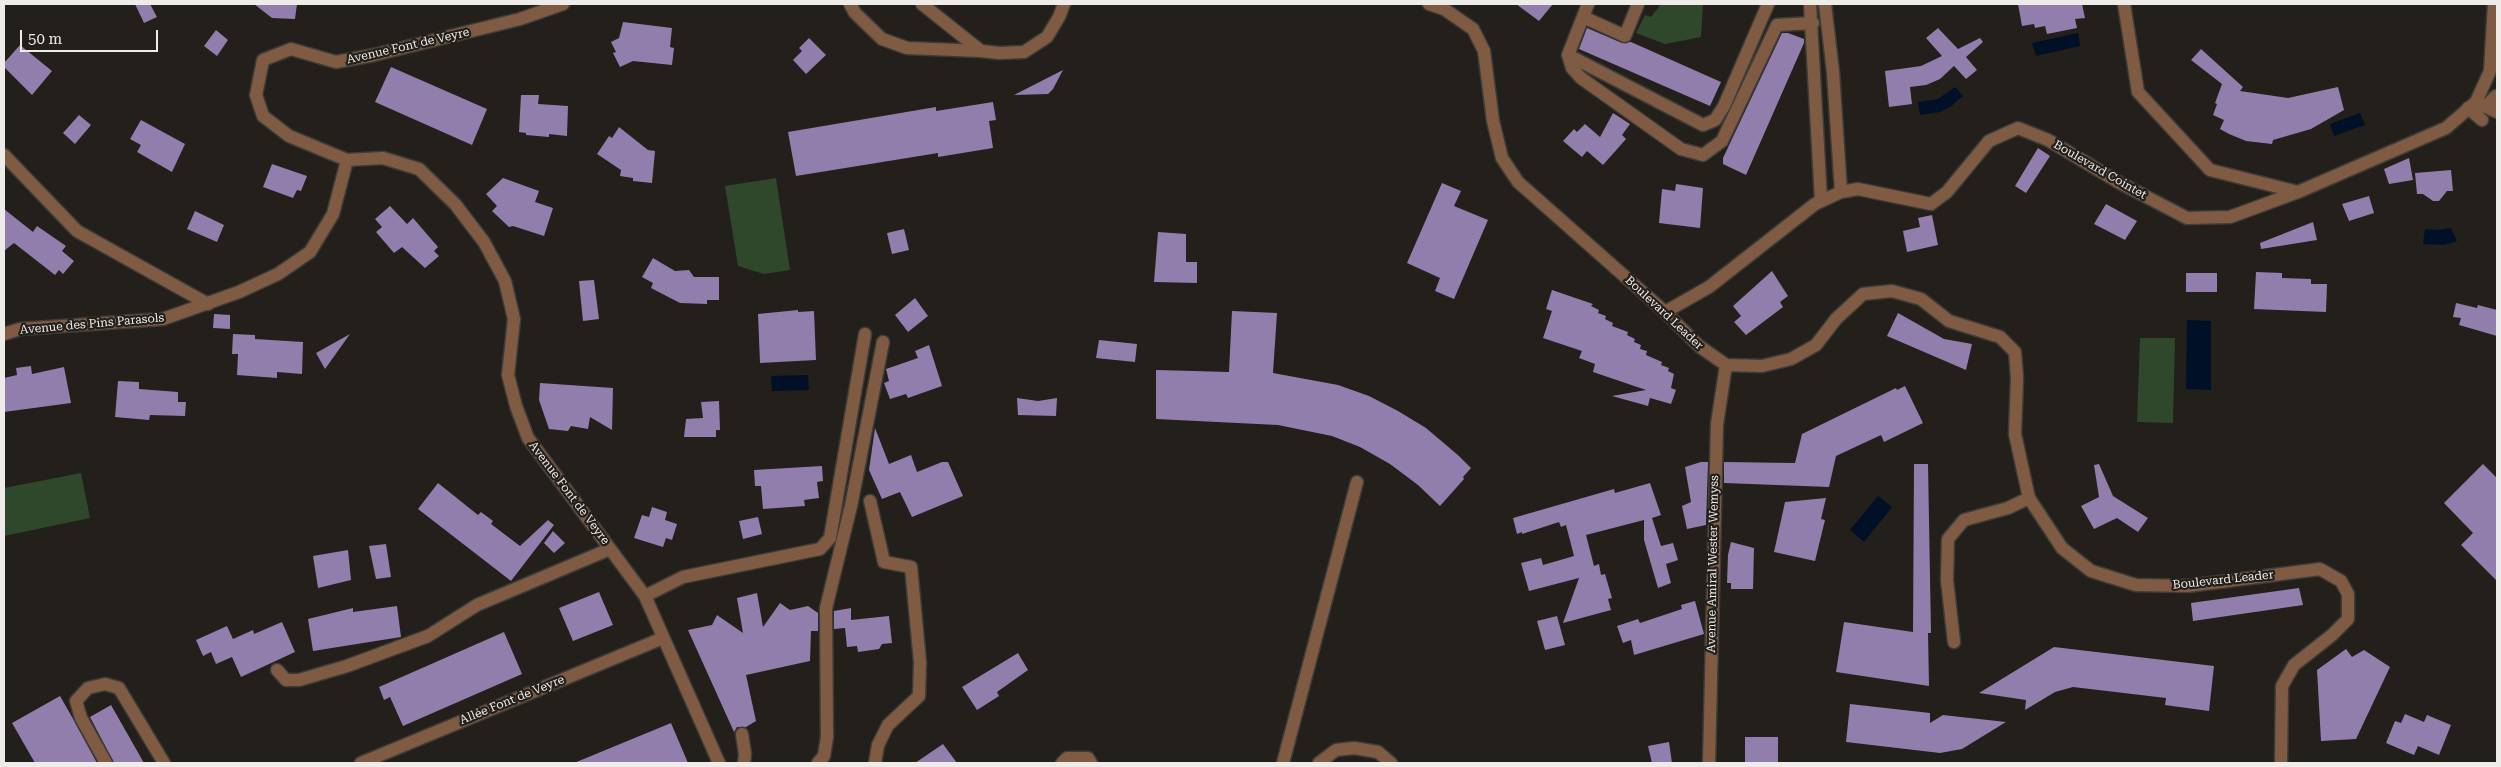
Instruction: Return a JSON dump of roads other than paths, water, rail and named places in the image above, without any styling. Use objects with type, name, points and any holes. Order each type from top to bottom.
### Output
[{"type":"street","name":"Avenue Font de Veyre","points":[[563,4],[520,20],[374,55],[336,62],[291,49],[263,60],[256,95],[263,116],[289,136],[347,160],[383,158],[419,169],[455,204],[484,242],[505,281],[512,309],[514,319],[508,375],[516,406],[528,438],[645,596],[719,763]]},
{"type":"street","points":[[850,4],[855,13],[882,39],[908,48],[1024,52],[1047,36],[1059,17],[1064,4]]},
{"type":"street","points":[[922,4],[981,51]]},
{"type":"street","name":"Boulevard Leader","points":[[1430,4],[1444,9],[1473,29],[1484,51],[1493,121],[1502,158],[1518,182],[1665,312],[1699,346],[1726,365],[1762,366],[1791,359],[1816,345],[1836,319],[1863,294],[1892,290],[1921,299],[1949,321],[2000,337],[2015,352],[2017,378],[2014,434],[2029,498],[2062,548],[2091,571],[2136,585],[2188,586],[2320,570],[2341,581],[2348,594],[2348,619],[2332,636],[2294,665],[2282,686],[2281,763]]},
{"type":"street","points":[[1588,4],[1568,55],[1572,68],[1581,78],[1681,149],[1703,155],[1722,142],[1777,25],[1812,23]]},
{"type":"street","points":[[1583,17],[1625,36],[1638,4]]},
{"type":"street","points":[[1568,55],[1704,125],[1715,120],[1724,106],[1768,4]]},
{"type":"street","points":[[1810,4],[1814,50],[1817,158],[1821,200]]},
{"type":"street","points":[[1825,4],[1831,49],[1841,192]]},
{"type":"street","points":[[2124,4],[2138,92],[2210,170],[2298,192]]},
{"type":"street","name":"Boulevard Cointet","points":[[1665,312],[1709,286],[1821,200],[1841,192],[1858,189],[1931,204],[1947,192],[1989,141],[2018,128],[2048,140],[2120,183],[2187,218],[2230,217],[2298,192],[2446,128],[2478,109],[2490,72],[2494,4]]},
{"type":"street","points":[[1814,50],[1831,49]]},
{"type":"street","points":[[2478,109],[2496,96]]},
{"type":"street","points":[[2478,109],[2497,112]]},
{"type":"street","points":[[4,155],[77,231],[208,304]]},
{"type":"street","name":"Avenue des Pins Parasols","points":[[4,334],[20,330],[163,319],[208,304],[278,274],[310,252],[333,214],[347,160]]},
{"type":"street","points":[[645,596],[683,577],[820,549],[830,538],[865,334]]},
{"type":"street","points":[[818,763],[824,756],[827,737],[826,608],[852,506],[883,342]]},
{"type":"street","name":"Avenue Amiral Wester Wemyss","points":[[1709,763],[1716,424],[1726,365]]},
{"type":"street","points":[[1283,763],[1357,482]]},
{"type":"street","points":[[1954,642],[1947,580],[1948,539],[1964,520],[2008,508],[2029,498]]},
{"type":"street","points":[[870,501],[884,562],[911,567],[920,662],[919,696],[888,725],[878,745],[875,763]]},
{"type":"street","points":[[277,670],[286,680],[299,680],[428,636],[477,605],[610,549]]},
{"type":"street","name":"Allée Font de Veyre","points":[[361,763],[663,638]]},
{"type":"street","points":[[106,763],[81,718],[76,701],[88,688],[105,684],[119,688],[164,763]]},
{"type":"street","points":[[742,734],[746,754],[744,763]]},
{"type":"street","points":[[1319,763],[1336,750],[1354,748],[1378,752],[1391,763]]},
{"type":"street","points":[[1062,763],[1067,758],[1088,758],[1091,763]]},
{"type":"water","points":[[2078,33],[2080,46],[2036,56],[2032,43]]},
{"type":"water","points":[[1955,87],[1963,96],[1950,107],[1940,112],[1920,115],[1918,102],[1938,99]]},
{"type":"water","points":[[2360,113],[2365,125],[2334,136],[2330,124]]},
{"type":"water","points":[[2451,228],[2457,241],[2444,245],[2423,244],[2425,229]]},
{"type":"water","points":[[2187,320],[2211,321],[2211,390],[2186,389]]},
{"type":"water","points":[[808,375],[809,390],[772,391],[771,376]]},
{"type":"water","points":[[1878,496],[1892,507],[1864,542],[1850,530]]}]
